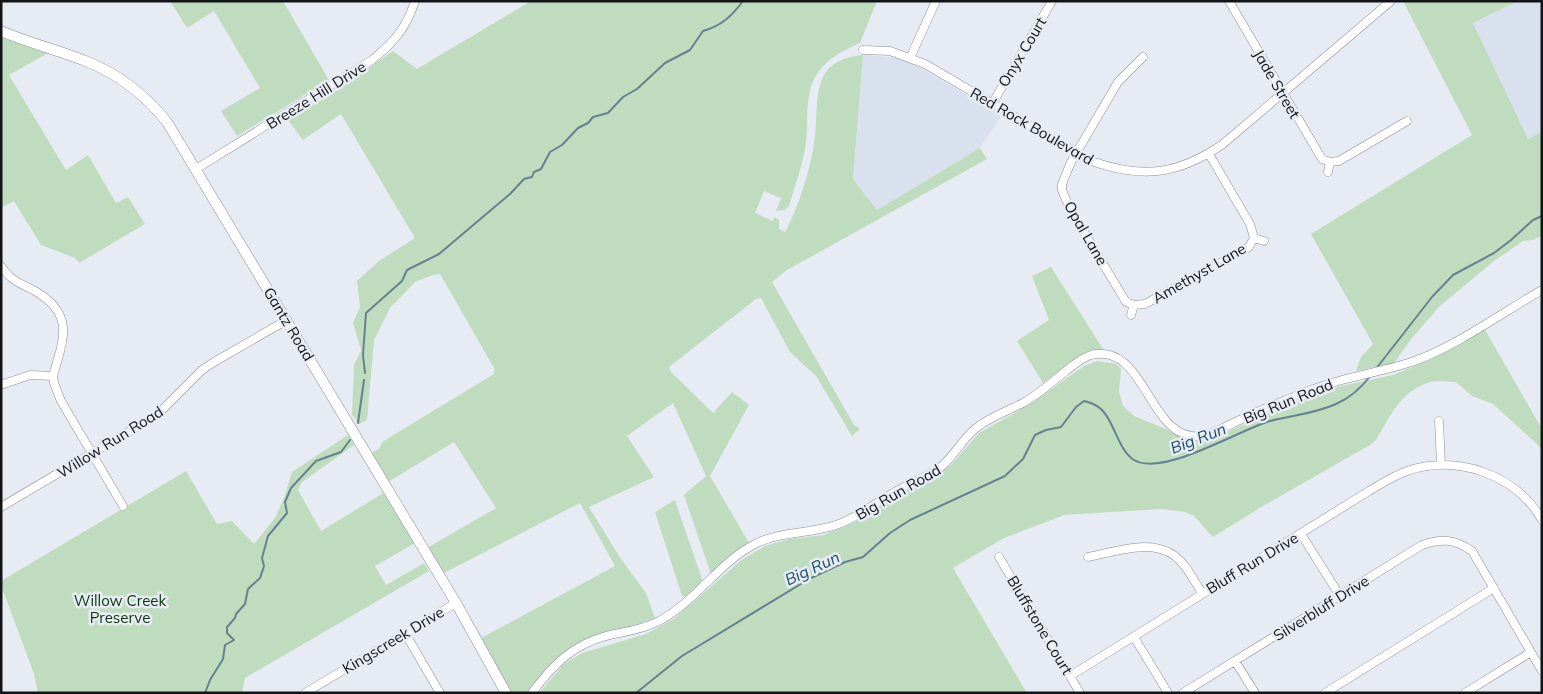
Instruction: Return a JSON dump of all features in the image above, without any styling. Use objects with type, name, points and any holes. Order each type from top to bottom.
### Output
[{"type":"main road","name":"Gantz Road","points":[[1,31],[90,63],[113,75],[149,101],[168,122],[456,603],[506,693]]},
{"type":"street","name":"Breeze Hill Drive","points":[[196,169],[372,60],[391,45],[405,27],[415,1]]},
{"type":"street","points":[[910,58],[936,1]]},
{"type":"street","name":"Onyx Court","points":[[992,104],[1052,1]]},
{"type":"street","name":"Jade Street","points":[[1228,1],[1322,159],[1330,162]]},
{"type":"street","name":"Red Rock Boulevard","points":[[863,50],[890,51],[925,64],[1091,162],[1113,169],[1156,172],[1177,168],[1208,154],[1237,132],[1391,1]]},
{"type":"street","name":"Opal Lane","points":[[1134,305],[1126,302],[1064,197],[1062,184],[1076,154],[1118,82],[1143,56]]},
{"type":"street","points":[[1328,172],[1330,162],[1339,161],[1407,121]]},
{"type":"street","name":"Amethyst Lane","points":[[1134,305],[1145,304],[1248,247],[1254,238],[1250,224],[1208,154]]},
{"type":"street","points":[[1254,238],[1264,241]]},
{"type":"street","points":[[1,266],[8,276],[17,283],[35,291],[48,301],[60,317],[64,335],[53,376],[54,383],[61,401],[123,506]]},
{"type":"street","name":"Big Run Road","points":[[532,693],[564,656],[588,642],[648,626],[664,618],[696,593],[735,557],[753,545],[776,537],[822,530],[840,524],[857,516],[894,492],[934,472],[949,461],[974,429],[1036,395],[1077,362],[1090,356],[1103,354],[1122,362],[1132,371],[1155,407],[1171,426],[1182,434],[1196,437],[1221,429],[1287,399],[1338,381],[1394,367],[1434,352],[1542,290]]},
{"type":"street","points":[[1131,316],[1134,305]]},
{"type":"street","name":"Willow Run Road","points":[[1,507],[157,415],[202,370],[287,320]]},
{"type":"street","points":[[1,385],[30,375],[53,376]]},
{"type":"street","points":[[1439,421],[1441,465]]},
{"type":"street","name":"Bluff Run Drive","points":[[1070,676],[1202,593],[1394,477],[1408,471],[1441,465],[1483,471],[1512,487],[1527,500],[1542,520]]},
{"type":"street","points":[[1301,534],[1340,596]]},
{"type":"street","name":"Silverbluff Drive","points":[[1183,693],[1422,546],[1434,541],[1455,541],[1472,551],[1494,588]]},
{"type":"street","points":[[1088,558],[1138,547],[1162,549],[1175,556],[1185,566],[1202,593]]},
{"type":"street","name":"Bluffstone Court","points":[[999,557],[1080,693]]},
{"type":"street","points":[[1325,693],[1494,588],[1542,671]]},
{"type":"street","name":"Kingscreek Drive","points":[[305,693],[456,603]]},
{"type":"street","points":[[405,633],[440,693]]},
{"type":"street","points":[[1134,637],[1168,693]]},
{"type":"street","points":[[1466,693],[1531,652]]},
{"type":"street","points":[[1236,661],[1255,693]]},
{"type":"shaded area","points":[[1518,1],[1542,1],[1542,132],[1528,140],[1473,23]]},
{"type":"shaded area","points":[[863,55],[899,58],[923,69],[1001,116],[980,148],[877,210],[853,179]]},
{"type":"green space","points":[[170,1],[283,1],[329,80],[237,136],[221,111],[260,88],[214,11],[187,28]]},
{"type":"green space","points":[[531,1],[877,1],[860,43],[834,57],[820,69],[811,86],[808,102],[805,151],[789,206],[785,210],[776,211],[781,198],[764,191],[755,213],[773,221],[774,217],[779,220],[779,229],[785,232],[803,189],[809,166],[814,144],[820,86],[824,75],[832,65],[845,59],[863,55],[853,179],[877,210],[980,148],[987,159],[787,270],[772,282],[854,425],[860,429],[852,436],[816,376],[790,352],[761,298],[756,299],[669,367],[671,372],[713,413],[732,392],[749,405],[710,476],[749,543],[711,574],[684,495],[706,476],[673,403],[627,436],[654,477],[589,507],[619,556],[646,593],[655,618],[577,646],[552,664],[528,693],[512,693],[481,638],[615,566],[580,503],[442,574],[427,548],[496,508],[454,442],[388,482],[370,454],[380,448],[382,442],[494,374],[494,368],[440,274],[415,282],[390,308],[374,340],[367,420],[359,424],[352,414],[354,365],[361,350],[353,323],[360,307],[357,281],[379,261],[415,238],[341,114],[303,140],[288,120],[336,91],[393,51],[417,69]]},
{"type":"green space","points":[[1403,1],[1518,1],[1473,23],[1528,139],[1542,132],[1542,235],[1533,240],[1523,241],[1494,261],[1440,306],[1412,338],[1394,363],[1356,371],[1361,357],[1373,344],[1311,234],[1472,135]]},
{"type":"green space","points":[[1,34],[50,52],[9,75],[66,170],[88,155],[116,203],[128,197],[145,224],[79,263],[75,258],[41,245],[14,201],[1,208]]},
{"type":"green space","points":[[1051,267],[1103,349],[1086,352],[1043,383],[1017,341],[1049,320],[1032,276]]},
{"type":"green space","points":[[1484,328],[1542,429],[1542,450],[1493,404],[1472,396],[1456,382],[1431,382],[1410,392],[1403,399],[1391,414],[1376,440],[1370,445],[1213,537],[1194,516],[1185,512],[1161,509],[1064,515],[1004,538],[953,568],[1027,693],[539,693],[564,664],[582,653],[646,634],[674,619],[740,561],[765,546],[790,539],[824,535],[855,522],[882,503],[951,465],[979,433],[1029,405],[1084,366],[1097,361],[1116,364],[1121,369],[1119,391],[1123,406],[1134,416],[1168,430],[1186,441],[1200,441],[1217,436],[1288,405],[1337,387],[1393,375],[1429,360]]},
{"type":"green space","name":"Willow Creek Preserve","points":[[348,435],[354,445],[302,482],[298,490],[321,531],[385,492],[415,543],[375,566],[386,585],[424,563],[429,571],[245,678],[242,693],[38,693],[34,674],[1,581],[186,471],[217,524],[232,521],[254,544],[275,518],[284,498],[292,472]]},
{"type":"green space","points":[[675,500],[703,582],[687,597],[682,596],[655,512]]},
{"type":"waterway","points":[[365,373],[363,355],[366,313],[402,281],[407,270],[439,254],[510,194],[524,179],[532,177],[534,172],[541,169],[550,152],[562,145],[578,128],[588,123],[593,117],[608,113],[623,97],[637,89],[665,63],[690,50],[703,31],[726,20],[743,1]]},
{"type":"waterway","name":"Big Run","points":[[1375,370],[1432,297],[1453,275],[1494,253],[1533,220],[1542,216]]},
{"type":"waterway","name":"Big Run","points":[[636,693],[682,656],[809,579],[845,562],[863,557],[890,533],[910,520],[1005,476],[1023,459],[1035,435],[1046,430],[1061,427],[1076,407],[1084,401],[1101,409],[1107,416],[1128,455],[1134,460],[1147,464],[1182,458],[1270,421],[1312,412],[1336,404],[1355,392],[1371,375]]},
{"type":"waterway","points":[[358,423],[364,380]]},
{"type":"waterway","points":[[205,693],[210,680],[223,659],[225,645],[234,640],[227,633],[227,627],[245,604],[248,589],[260,578],[264,566],[262,558],[268,536],[287,513],[285,502],[291,488],[316,461],[341,452],[350,440]]}]
